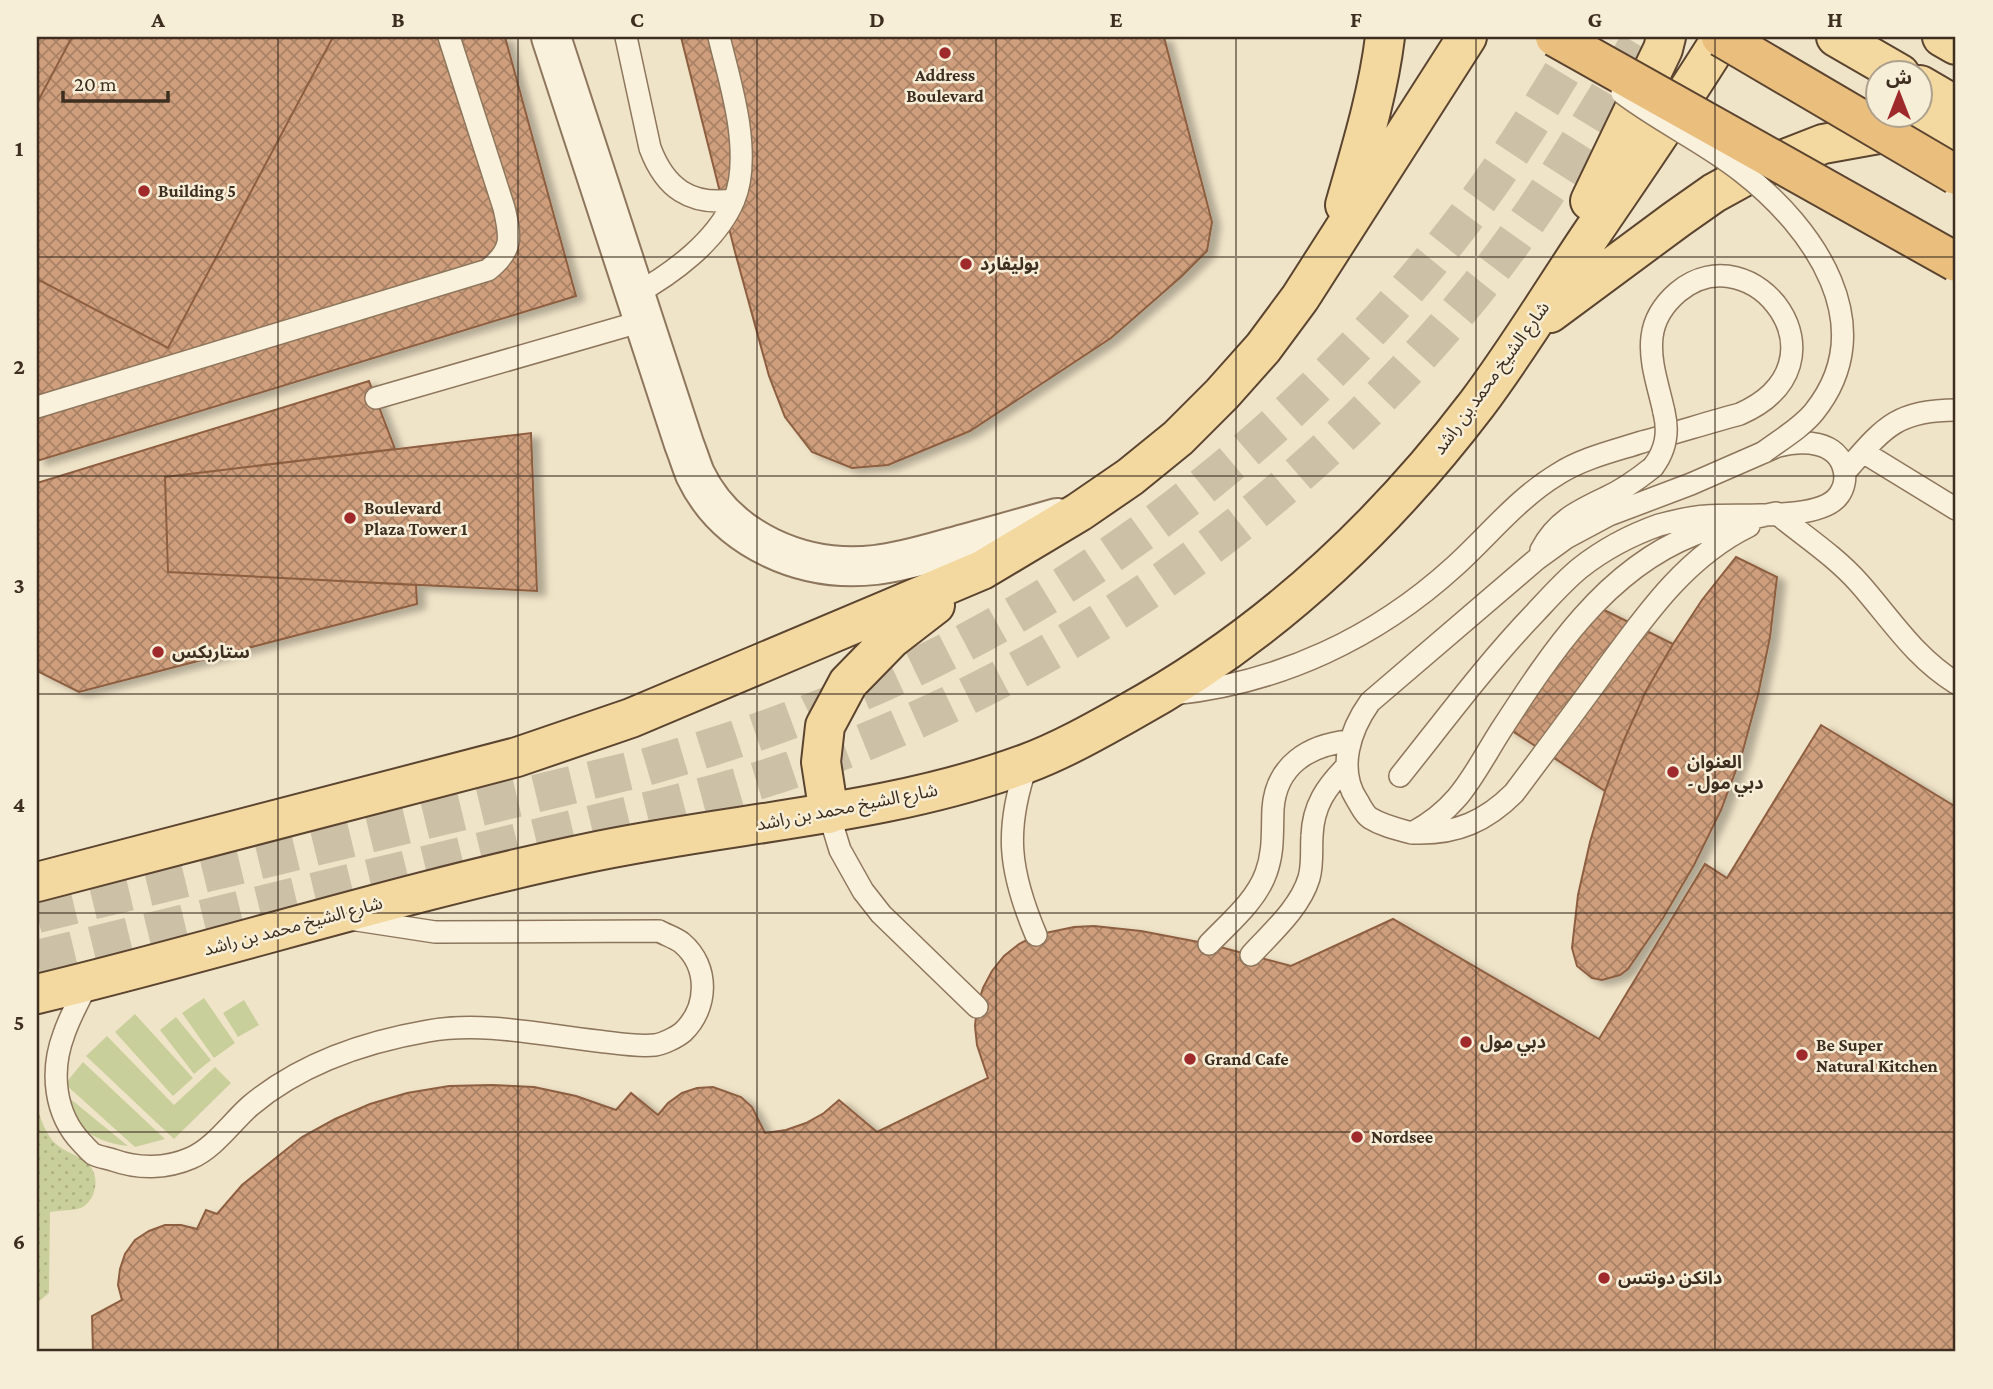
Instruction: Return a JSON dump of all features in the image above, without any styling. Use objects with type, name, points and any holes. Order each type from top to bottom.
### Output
[{"type":"highway","points":[[1721,37],[1956,175]]},
{"type":"highway","points":[[1568,44],[1956,262]]},
{"type":"main road","points":[[1333,246],[1373,107],[1385,37]]},
{"type":"main road","points":[[829,814],[821,762],[825,726],[848,683],[891,639],[982,570],[1079,512],[1130,477],[1178,438],[1222,394],[1270,338],[1333,246],[1467,37]]},
{"type":"main road","name":"شارع الشيخ محمد بن راشد","points":[[37,994],[331,915],[590,852],[913,798],[1027,764],[1087,736],[1161,695],[1233,648],[1302,593],[1365,533],[1424,469],[1479,401],[1721,37]]},
{"type":"main road","points":[[1942,37],[1956,45]]},
{"type":"main road","points":[[1528,329],[1654,70],[1663,39]]},
{"type":"main road","points":[[1852,43],[1878,60]]},
{"type":"main road","points":[[1934,93],[1956,106]]},
{"type":"main road","points":[[1528,329],[1714,193],[1754,171],[1823,144],[1884,132],[1930,129],[1956,133]]},
{"type":"main road","points":[[37,882],[517,757],[575,738],[687,695],[982,570]]},
{"type":"street","points":[[551,37],[696,475],[714,503],[738,527],[766,547],[801,561],[838,566],[875,565],[914,558],[1079,512]]},
{"type":"lane","points":[[37,407],[488,270],[503,258],[509,245],[509,229],[504,208],[449,37]]},
{"type":"lane","points":[[626,37],[656,165],[667,180],[681,192],[716,202],[734,200]]},
{"type":"lane","points":[[376,398],[639,308],[665,277],[692,255],[708,238],[734,200],[739,176],[739,127],[719,37]]},
{"type":"lane","points":[[1568,44],[1638,105],[1711,150],[1766,192],[1809,241],[1828,273],[1838,295],[1842,320],[1842,345],[1837,370],[1813,413],[1764,452]]},
{"type":"lane","points":[[1161,695],[1240,684],[1316,658],[1363,633],[1420,595],[1453,568],[1536,488],[1560,472],[1587,459],[1740,414],[1759,405],[1776,390],[1787,370],[1792,348],[1788,325],[1780,308],[1768,294],[1735,278],[1717,277],[1698,280],[1667,301],[1657,317],[1652,336],[1652,355],[1667,435],[1665,447],[1653,467],[1622,489],[1574,512],[1562,522],[1552,533],[1537,559]]},
{"type":"lane","points":[[1844,472],[1881,432],[1898,419],[1913,414],[1956,410]]},
{"type":"lane","points":[[1400,776],[1508,641],[1580,568],[1623,540],[1662,524],[1702,516],[1815,510],[1838,497],[1844,485],[1844,472],[1840,459],[1831,449],[1820,445],[1792,443],[1609,515],[1566,538],[1537,559],[1370,702],[1357,720],[1349,741],[1347,766],[1353,794],[1367,816],[1388,827],[1412,833],[1434,833],[1456,830],[1496,811],[1514,793],[1653,605],[1681,575],[1733,534],[1776,513]]},
{"type":"lane","points":[[1863,452],[1956,509]]},
{"type":"lane","points":[[1412,833],[1444,813],[1458,799],[1517,706],[1580,619],[1626,575],[1652,556],[1691,536],[1723,524],[1776,513],[1837,561],[1912,648],[1937,671],[1956,683]]},
{"type":"lane","points":[[1209,944],[1259,890],[1266,875],[1273,843],[1274,802],[1282,778],[1304,754],[1319,746],[1349,741]]},
{"type":"lane","points":[[1027,764],[1018,789],[1012,842],[1017,885],[1036,934]]},
{"type":"lane","points":[[1251,956],[1301,897],[1312,858],[1313,816],[1321,796],[1347,766]]},
{"type":"lane","points":[[829,814],[840,850],[863,891],[881,914],[977,1007]]},
{"type":"lane","points":[[88,982],[64,1035],[57,1063],[56,1080],[60,1108],[72,1133],[92,1153],[125,1164],[160,1167],[192,1158],[251,1105],[292,1077],[337,1054],[384,1039],[433,1030],[483,1028],[632,1045],[658,1045],[681,1033],[698,1013],[704,988],[698,963],[682,943],[659,931],[436,932],[331,915]]},
{"type":"green space","points":[[204,998],[235,1043],[214,1058],[182,1013]]},
{"type":"green space","points":[[244,1000],[259,1025],[238,1037],[223,1013]]},
{"type":"green space","points":[[135,1014],[193,1078],[173,1096],[115,1032]]},
{"type":"green space","points":[[176,1017],[211,1060],[194,1074],[160,1030]]},
{"type":"green space","points":[[107,1036],[174,1105],[215,1067],[231,1083],[174,1139],[86,1056]]},
{"type":"green space","points":[[83,1062],[165,1139],[135,1147],[65,1084]]},
{"type":"green space","points":[[62,1092],[128,1146],[93,1136],[79,1123]]},
{"type":"green space","points":[[37,1105],[52,1140],[88,1164],[94,1174],[95,1186],[91,1198],[83,1207],[50,1212],[49,1293],[37,1303]]},
{"type":"building","points":[[37,37],[505,37],[576,296],[37,461]]},
{"type":"building","name":"Building 5","points":[[72,37],[333,37],[168,348],[37,279],[37,103]]},
{"type":"building","name":"بوليفارد","points":[[681,37],[1164,37],[1212,222],[1207,251],[1111,338],[970,431],[888,465],[852,468],[812,452],[785,417],[769,376]]},
{"type":"building","points":[[369,381],[395,449],[165,477],[168,572],[416,585],[417,604],[79,692],[37,671],[37,483]]},
{"type":"building","name":"Boulevard Plaza Tower 1","points":[[531,433],[537,591],[168,572],[165,477]]},
{"type":"building","name":"العنوان - دبي مول","points":[[1736,557],[1777,577],[1770,637],[1742,754],[1721,810],[1694,865],[1663,918],[1628,969],[1620,975],[1602,980],[1592,978],[1577,966],[1572,948],[1578,895],[1605,791],[1646,691],[1702,600]]},
{"type":"building","points":[[1596,606],[1673,644],[1646,691],[1605,791],[1506,727]]},
{"type":"building","name":"دبي مول","points":[[1821,725],[1956,807],[1956,1352],[93,1352],[92,1316],[122,1300],[118,1285],[120,1269],[125,1254],[135,1240],[165,1225],[197,1229],[206,1210],[217,1214],[242,1185],[302,1137],[335,1119],[370,1104],[407,1093],[449,1086],[534,1087],[576,1096],[616,1110],[631,1093],[658,1115],[682,1093],[713,1087],[741,1097],[752,1107],[765,1133],[806,1123],[839,1100],[877,1132],[988,1078],[977,1045],[975,1026],[977,1007],[992,971],[1004,956],[1019,944],[1036,935],[1074,927],[1094,926],[1141,931],[1209,944],[1291,966],[1393,919],[1599,1039],[1705,864],[1727,878]]},
{"type":"tunnel","points":[[37,914],[667,761],[809,713],[899,675],[986,631],[1071,581],[1152,525],[1230,464],[1303,399],[1372,329],[1457,229],[1514,149],[1583,37]]},
{"type":"tunnel","points":[[37,959],[659,808],[747,784],[832,755],[925,716],[1015,671],[1101,621],[1184,565],[1263,504],[1338,438],[1409,367],[1475,291],[1521,230],[1563,167],[1642,37]]},
{"type":"place","name":"Address Boulevard","points":[[945,53]]},
{"type":"place","name":"Building 5","points":[[144,191]]},
{"type":"place","name":"بوليفارد","points":[[966,264]]},
{"type":"place","name":"Boulevard Plaza Tower 1","points":[[350,518]]},
{"type":"place","name":"ستاربكس","points":[[158,652]]},
{"type":"place","name":"العنوان - دبي مول","points":[[1673,772]]},
{"type":"place","name":"دبي مول","points":[[1466,1042]]},
{"type":"place","name":"Be Super Natural Kitchen","points":[[1802,1055]]},
{"type":"place","name":"Grand Cafe","points":[[1190,1059]]},
{"type":"place","name":"Nordsee","points":[[1357,1137]]},
{"type":"place","name":"دانكن دونتس","points":[[1604,1278]]}]
